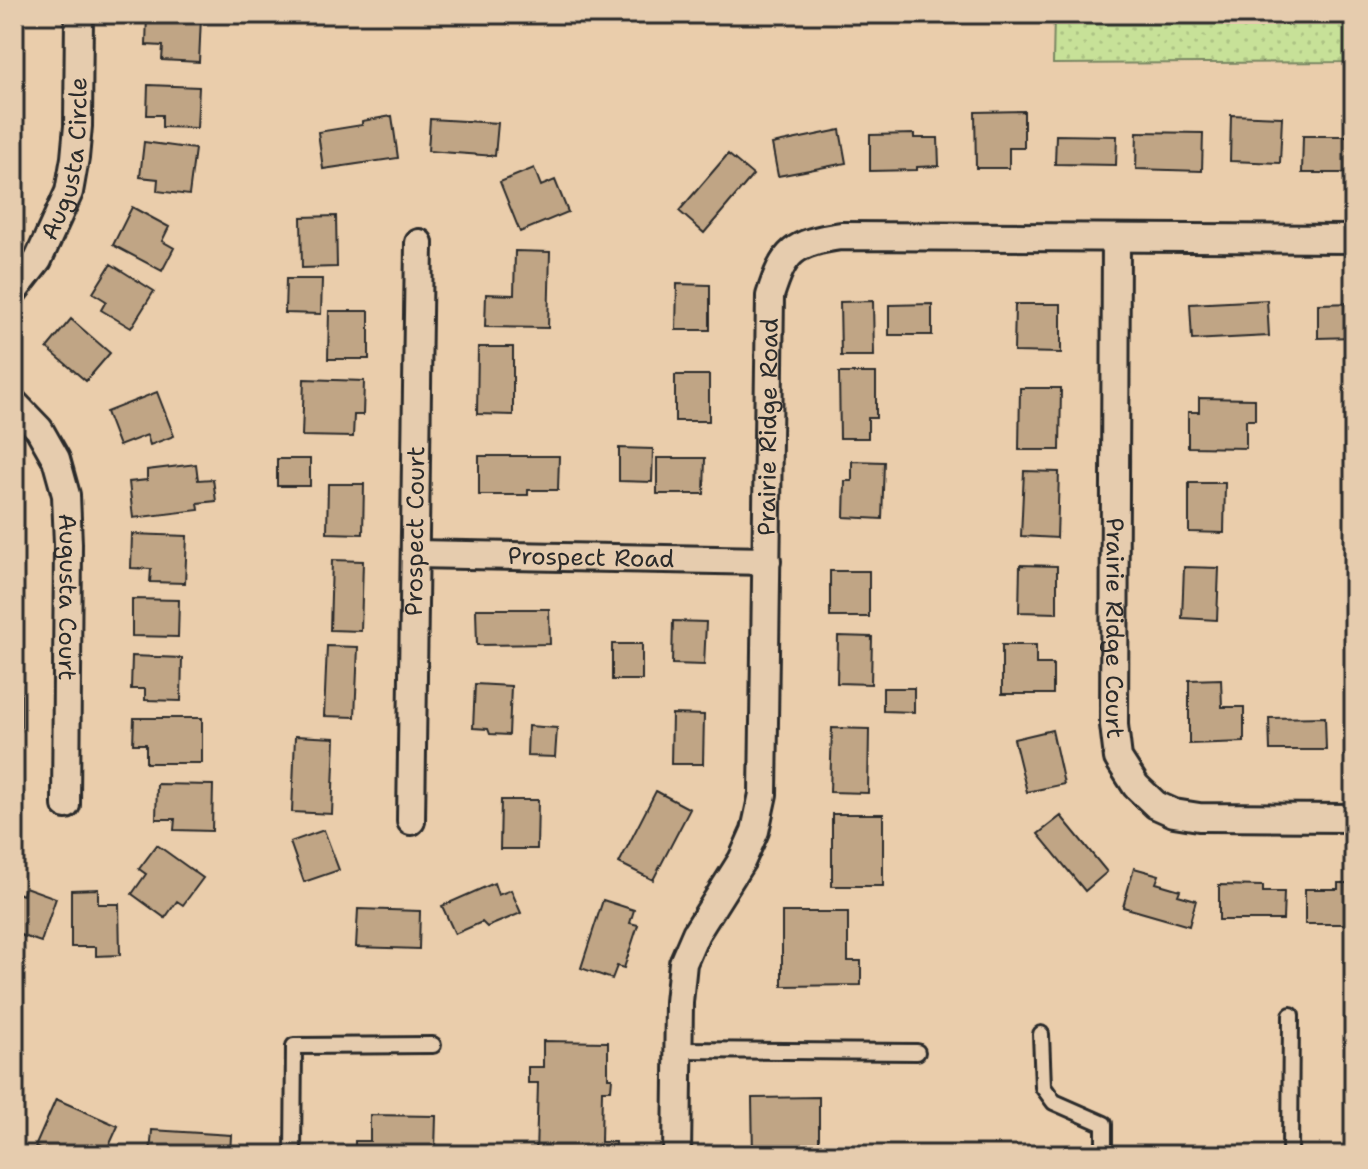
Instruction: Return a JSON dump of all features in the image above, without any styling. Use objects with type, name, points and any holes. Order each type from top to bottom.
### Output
[{"type":"street","name":"Augusta Circle","points":[[14,291],[38,260],[69,192],[78,126],[79,14]]},
{"type":"street","name":"Prairie Ridge Road","points":[[677,1155],[679,1002],[683,963],[696,933],[742,860],[755,831],[763,794],[770,296],[779,268],[794,250],[815,240],[841,236],[1354,239]]},
{"type":"street","name":"Prairie Ridge Court","points":[[1116,238],[1114,725],[1118,758],[1136,786],[1156,805],[1174,813],[1199,817],[1354,818]]},
{"type":"street","name":"Prospect Court","points":[[411,821],[419,243]]},
{"type":"street","name":"Augusta Court","points":[[14,403],[39,429],[56,459],[66,495],[66,805]]},
{"type":"street","name":"Prospect Road","points":[[415,554],[767,561]]},
{"type":"lane","points":[[1290,1155],[1291,1015]]},
{"type":"lane","points":[[1041,1034],[1043,1087],[1054,1102],[1104,1124],[1104,1155]]},
{"type":"lane","points":[[293,1155],[294,1046],[433,1045]]},
{"type":"lane","points":[[678,1050],[917,1052]]},
{"type":"green space","points":[[1054,14],[1354,14],[1354,62],[1053,64]]},
{"type":"building","points":[[14,14],[20,14],[20,33],[14,33]]},
{"type":"building","points":[[147,15],[201,17],[199,62],[162,60],[163,46],[146,45]]},
{"type":"building","points":[[14,73],[18,73],[17,102],[14,102]]},
{"type":"building","points":[[148,85],[199,87],[197,128],[162,127],[162,115],[147,115]]},
{"type":"building","points":[[1024,111],[1024,148],[1009,148],[1009,168],[976,168],[975,112]]},
{"type":"building","points":[[1231,115],[1282,117],[1280,163],[1230,161]]},
{"type":"building","points":[[392,116],[398,158],[323,169],[318,132],[362,125],[362,121]]},
{"type":"building","points":[[430,119],[498,123],[495,156],[428,151]]},
{"type":"building","points":[[840,130],[846,163],[778,176],[772,144]]},
{"type":"building","points":[[1137,132],[1203,133],[1202,171],[1136,169]]},
{"type":"building","points":[[914,134],[914,138],[938,138],[939,166],[870,171],[870,135]]},
{"type":"building","points":[[1056,135],[1117,136],[1116,165],[1055,164]]},
{"type":"building","points":[[1303,136],[1354,136],[1354,173],[1302,173]]},
{"type":"building","points":[[144,142],[195,149],[189,195],[157,191],[158,179],[140,177]]},
{"type":"building","points":[[728,154],[753,175],[704,233],[679,211]]},
{"type":"building","points":[[534,168],[541,186],[555,180],[568,212],[520,232],[500,182]]},
{"type":"building","points":[[132,207],[169,227],[162,241],[174,248],[162,271],[113,245]]},
{"type":"building","points":[[336,216],[337,267],[302,268],[301,217]]},
{"type":"building","points":[[515,251],[550,252],[548,328],[485,327],[486,294],[514,295]]},
{"type":"building","points":[[111,264],[154,291],[131,328],[101,310],[106,301],[93,293]]},
{"type":"building","points":[[286,279],[322,279],[321,314],[285,313]]},
{"type":"building","points":[[677,284],[710,285],[710,330],[676,330]]},
{"type":"building","points":[[1267,300],[1269,336],[1192,340],[1190,304]]},
{"type":"building","points":[[873,301],[874,356],[841,356],[840,302]]},
{"type":"building","points":[[1354,303],[1354,337],[1318,338],[1318,304]]},
{"type":"building","points":[[932,304],[932,335],[889,335],[889,305]]},
{"type":"building","points":[[1015,304],[1061,304],[1061,353],[1014,352]]},
{"type":"building","points":[[329,311],[369,311],[369,359],[328,359]]},
{"type":"building","points":[[71,319],[110,353],[86,381],[47,348]]},
{"type":"building","points":[[478,347],[513,347],[513,415],[477,414]]},
{"type":"building","points":[[839,373],[876,373],[876,418],[868,418],[868,438],[840,438]]},
{"type":"building","points":[[675,375],[709,375],[709,421],[675,421]]},
{"type":"building","points":[[304,379],[364,381],[363,415],[354,415],[353,437],[302,436]]},
{"type":"building","points":[[1020,388],[1061,388],[1060,450],[1019,450]]},
{"type":"building","points":[[157,392],[174,436],[150,445],[147,435],[119,446],[106,412]]},
{"type":"building","points":[[1199,398],[1255,399],[1255,420],[1246,420],[1246,448],[1188,447],[1188,412],[1199,412]]},
{"type":"building","points":[[619,448],[653,449],[652,482],[619,481]]},
{"type":"building","points":[[479,456],[559,456],[558,490],[528,490],[528,495],[479,495]]},
{"type":"building","points":[[657,458],[705,458],[704,494],[657,494]]},
{"type":"building","points":[[277,459],[310,459],[310,486],[277,486]]},
{"type":"building","points":[[852,461],[884,462],[882,519],[844,517],[845,481],[852,481]]},
{"type":"building","points":[[196,464],[198,480],[213,479],[216,501],[198,503],[199,510],[133,518],[129,482],[147,480],[147,470]]},
{"type":"building","points":[[1024,471],[1059,472],[1057,538],[1021,536]]},
{"type":"building","points":[[1189,483],[1225,483],[1224,533],[1189,532]]},
{"type":"building","points":[[328,484],[364,484],[363,534],[327,533]]},
{"type":"building","points":[[132,534],[187,536],[185,583],[150,582],[151,569],[131,568]]},
{"type":"building","points":[[332,560],[363,561],[361,631],[330,630]]},
{"type":"building","points":[[1020,565],[1057,566],[1057,613],[1019,612]]},
{"type":"building","points":[[1184,567],[1219,568],[1217,620],[1182,618]]},
{"type":"building","points":[[830,571],[869,571],[869,617],[830,617]]},
{"type":"building","points":[[132,599],[179,600],[178,637],[132,636]]},
{"type":"building","points":[[476,609],[549,609],[550,644],[477,645]]},
{"type":"building","points":[[673,621],[706,622],[704,665],[672,664]]},
{"type":"building","points":[[838,636],[872,637],[871,684],[837,683]]},
{"type":"building","points":[[612,644],[642,644],[642,680],[612,680]]},
{"type":"building","points":[[1002,645],[1036,645],[1036,664],[1053,664],[1053,694],[1002,694]]},
{"type":"building","points":[[327,646],[358,647],[355,717],[324,716]]},
{"type":"building","points":[[132,656],[182,658],[181,701],[145,700],[145,689],[131,689]]},
{"type":"building","points":[[1221,679],[1222,707],[1244,707],[1244,742],[1189,744],[1189,680]]},
{"type":"building","points":[[475,684],[511,686],[509,735],[490,734],[488,729],[473,728]]},
{"type":"building","points":[[14,685],[21,685],[21,731],[14,731]]},
{"type":"building","points":[[883,688],[914,688],[914,712],[883,711]]},
{"type":"building","points":[[672,714],[704,715],[703,764],[671,764]]},
{"type":"building","points":[[1325,717],[1326,750],[1270,750],[1269,718]]},
{"type":"building","points":[[134,718],[202,718],[202,763],[146,763],[146,744],[133,744]]},
{"type":"building","points":[[528,726],[557,728],[555,757],[527,756]]},
{"type":"building","points":[[832,728],[869,729],[868,793],[830,792]]},
{"type":"building","points":[[1052,730],[1064,784],[1027,792],[1014,739]]},
{"type":"building","points":[[295,736],[335,738],[332,814],[292,812]]},
{"type":"building","points":[[157,784],[213,785],[212,831],[174,830],[175,819],[156,819]]},
{"type":"building","points":[[656,791],[690,809],[653,880],[619,863]]},
{"type":"building","points":[[501,800],[538,800],[537,849],[500,849]]},
{"type":"building","points":[[832,814],[883,814],[883,886],[832,886]]},
{"type":"building","points":[[1061,816],[1107,872],[1085,891],[1038,834]]},
{"type":"building","points":[[324,830],[339,870],[304,882],[290,842]]},
{"type":"building","points":[[157,845],[203,878],[183,905],[177,901],[165,918],[132,894],[146,874],[139,869]]},
{"type":"building","points":[[1134,868],[1159,875],[1156,883],[1180,890],[1178,895],[1196,900],[1189,926],[1123,907]]},
{"type":"building","points":[[494,883],[498,895],[511,890],[521,913],[487,927],[482,922],[455,934],[442,906]]},
{"type":"building","points":[[1338,883],[1354,883],[1354,924],[1305,924],[1305,889],[1338,889]]},
{"type":"building","points":[[1219,885],[1263,886],[1263,892],[1284,892],[1283,920],[1219,920]]},
{"type":"building","points":[[25,887],[56,898],[41,942],[14,933],[14,892],[23,895]]},
{"type":"building","points":[[98,889],[98,904],[119,904],[120,955],[96,956],[96,947],[71,947],[71,890]]},
{"type":"building","points":[[603,900],[634,910],[630,923],[638,925],[624,968],[617,966],[612,979],[581,968]]},
{"type":"building","points":[[358,909],[420,911],[419,949],[356,947]]},
{"type":"building","points":[[782,912],[848,912],[848,961],[861,961],[861,985],[782,986]]},
{"type":"building","points":[[543,1041],[608,1042],[608,1078],[612,1078],[611,1090],[602,1090],[601,1142],[615,1142],[615,1153],[536,1155],[538,1083],[528,1083],[528,1067],[543,1067]]},
{"type":"building","points":[[1348,1052],[1354,1052],[1354,1142],[1349,1142]]},
{"type":"building","points":[[819,1097],[819,1155],[753,1155],[752,1098]]},
{"type":"building","points":[[56,1099],[118,1126],[105,1155],[53,1155],[35,1147]]},
{"type":"building","points":[[370,1115],[436,1116],[435,1150],[445,1150],[445,1155],[365,1155],[365,1152],[355,1152],[355,1141],[370,1141]]},
{"type":"building","points":[[152,1130],[231,1135],[230,1155],[150,1155]]}]
